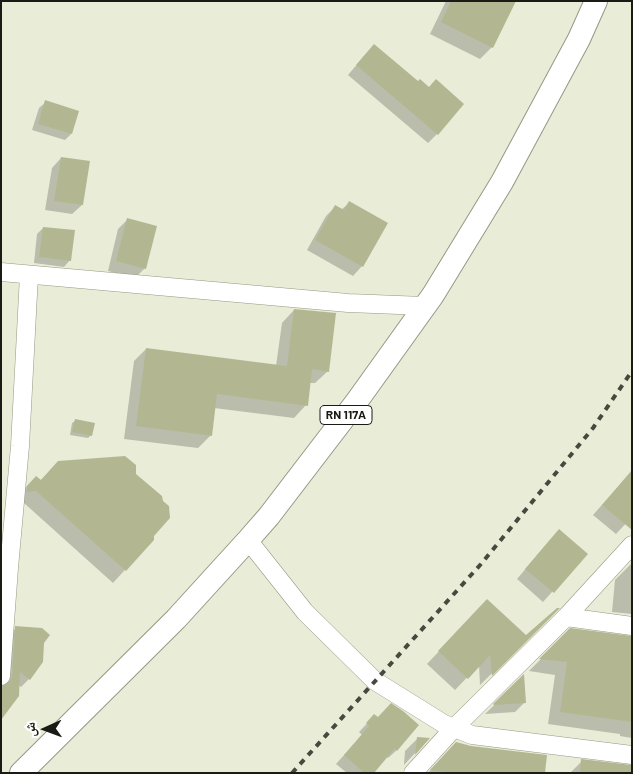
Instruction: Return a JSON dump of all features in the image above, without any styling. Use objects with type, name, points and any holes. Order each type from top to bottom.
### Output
[{"type":"main road","name":"RN 117A","points":[[21,773],[176,619],[248,540],[269,516],[346,416],[424,306],[502,182],[579,39],[596,1]]},
{"type":"street","points":[[1,272],[338,302],[424,306]]},
{"type":"street","points":[[1,676],[20,446],[29,275]]},
{"type":"street","points":[[248,540],[305,612],[375,681],[428,715],[472,735],[632,755]]},
{"type":"street","points":[[413,773],[454,728],[566,617],[632,545]]},
{"type":"street","points":[[566,617],[632,626]]},
{"type":"building","points":[[451,1],[516,1],[493,48],[441,22]]},
{"type":"building","points":[[374,44],[418,81],[420,79],[429,87],[436,79],[464,104],[438,135],[356,65]]},
{"type":"building","points":[[45,100],[79,111],[72,134],[38,124]]},
{"type":"building","points":[[61,157],[90,161],[83,205],[54,201]]},
{"type":"building","points":[[349,201],[388,223],[363,267],[315,240],[335,205],[344,210]]},
{"type":"building","points":[[127,218],[157,226],[146,269],[116,261]]},
{"type":"building","points":[[43,227],[75,230],[71,261],[39,257]]},
{"type":"building","points":[[294,309],[336,313],[329,372],[312,369],[308,406],[217,394],[212,436],[136,426],[146,348],[287,366]]},
{"type":"building","points":[[75,419],[95,423],[92,436],[72,432]]},
{"type":"building","points":[[125,456],[136,465],[136,474],[162,496],[163,501],[169,506],[170,518],[154,536],[154,540],[126,571],[36,491],[27,492],[27,486],[36,476],[41,480],[58,461]]},
{"type":"building","points":[[632,470],[632,530],[602,505]]},
{"type":"building","points":[[559,529],[588,554],[554,593],[525,569]]},
{"type":"building","points":[[487,599],[526,635],[557,608],[560,608],[492,676],[490,655],[468,679],[438,651]]},
{"type":"building","points":[[15,626],[42,628],[50,635],[44,643],[43,662],[30,680],[20,672],[19,696],[1,720],[1,686],[9,682],[12,677]]},
{"type":"building","points":[[570,628],[632,636],[632,722],[560,712],[567,662],[539,659]]},
{"type":"building","points":[[524,674],[526,703],[493,704]]},
{"type":"building","points":[[391,703],[419,725],[397,751],[395,748],[374,773],[364,773],[344,755],[369,726],[366,723],[374,714],[378,717]]},
{"type":"building","points":[[417,737],[430,738],[415,755]]},
{"type":"building","points":[[456,742],[471,746],[547,755],[545,773],[454,773],[430,770]]},
{"type":"building","points":[[581,759],[632,765],[631,773],[580,773]]},
{"type":"railway","points":[[292,773],[481,564],[593,428],[632,371]]}]
